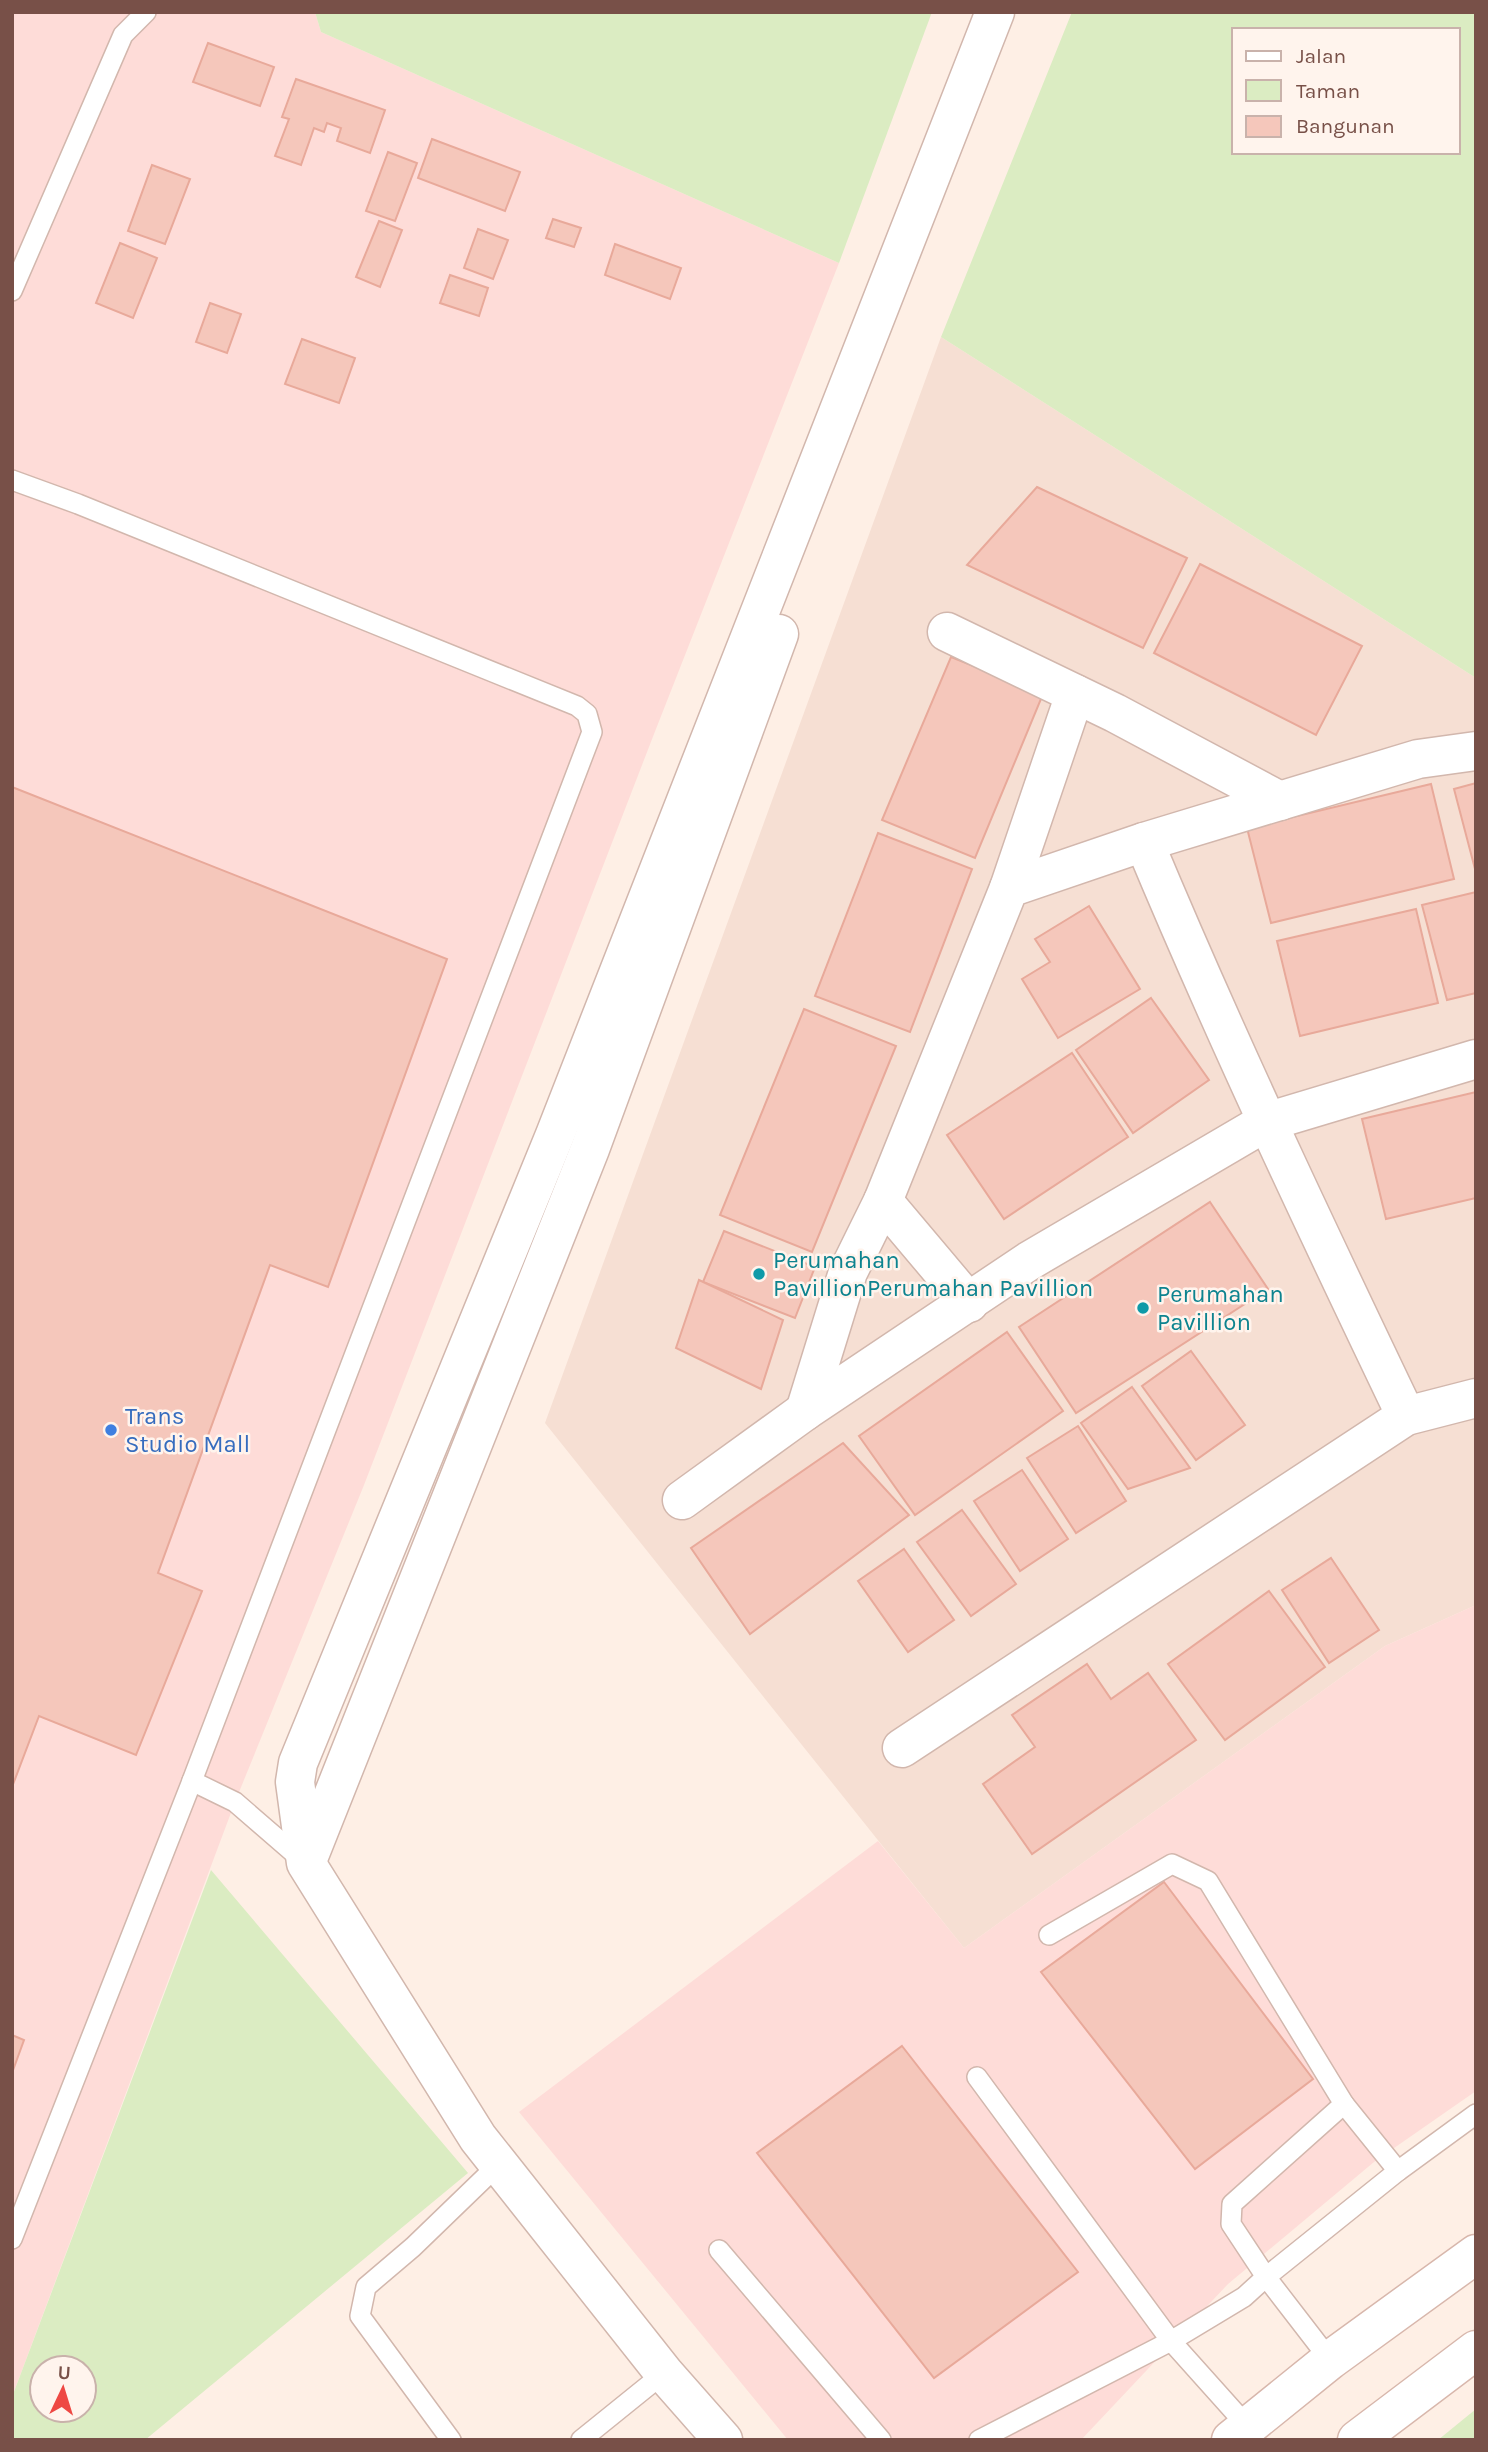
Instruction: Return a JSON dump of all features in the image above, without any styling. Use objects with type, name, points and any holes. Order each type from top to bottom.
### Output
[{"type":"street","points":[[723,2440],[664,2373],[478,2138],[306,1863],[295,1782],[298,1763],[555,1135],[995,12]]},
{"type":"street","points":[[306,1863],[590,1149],[811,547],[1017,12]]},
{"type":"street","points":[[947,632],[1075,694],[1280,801]]},
{"type":"street","points":[[805,1411],[848,1272],[883,1201],[1009,888],[1075,694]]},
{"type":"street","points":[[1009,888],[1144,842],[1418,759],[1476,751]]},
{"type":"street","points":[[1144,842],[1266,1122],[1406,1416]]},
{"type":"street","points":[[682,1500],[805,1411],[1029,1261],[1266,1122],[1476,1059]]},
{"type":"street","points":[[883,1201],[969,1303]]},
{"type":"street","points":[[902,1748],[1406,1416],[1476,1398]]},
{"type":"street","points":[[1239,2433],[1329,2360],[1476,2254]]},
{"type":"street","points":[[1357,2440],[1476,2350]]},
{"type":"lane","points":[[12,291],[123,35],[146,12]]},
{"type":"lane","points":[[12,480],[78,504],[577,706],[587,714],[592,732],[192,1781],[12,2239]]},
{"type":"lane","points":[[192,1781],[235,1802],[306,1863]]},
{"type":"lane","points":[[1049,1935],[1172,1864],[1208,1881],[1344,2104],[1398,2171]]},
{"type":"lane","points":[[977,2077],[1239,2433]]},
{"type":"lane","points":[[1329,2360],[1266,2277],[1231,2224],[1232,2204],[1344,2104]]},
{"type":"lane","points":[[979,2440],[1171,2342],[1244,2297],[1398,2171],[1476,2114]]},
{"type":"lane","points":[[451,2440],[360,2316],[366,2287],[413,2247],[500,2163]]},
{"type":"lane","points":[[719,2250],[881,2440]]},
{"type":"lane","points":[[581,2440],[664,2373]]},
{"type":"shaded area","name":"Trans Studio Mall","points":[[12,12],[315,12],[321,32],[839,263],[364,1485],[235,1802],[12,2397]]},
{"type":"shaded area","points":[[941,337],[1476,678],[1476,1605],[1385,1646],[964,1948],[545,1423]]},
{"type":"shaded area","points":[[1476,1605],[1476,2091],[1374,2162],[1228,2284],[1081,2440],[788,2440],[519,2112],[878,1841],[964,1948],[1385,1646]]},
{"type":"green space","points":[[315,12],[932,12],[839,263],[321,32]]},
{"type":"green space","points":[[1072,12],[1476,12],[1476,678],[941,337]]},
{"type":"green space","points":[[211,1870],[468,2173],[145,2440],[12,2440],[12,2397],[28,2355],[28,2424],[98,2424],[98,2354],[28,2354]]},
{"type":"green space","points":[[1476,2409],[1476,2440],[1438,2440]]},
{"type":"building","points":[[208,43],[274,67],[260,106],[193,82]]},
{"type":"building","points":[[296,79],[385,110],[370,153],[337,141],[341,128],[327,123],[324,132],[314,128],[301,165],[275,156],[289,119],[282,117]]},
{"type":"building","points":[[432,139],[520,172],[505,211],[418,178]]},
{"type":"building","points":[[388,152],[417,163],[395,221],[366,211]]},
{"type":"building","points":[[152,165],[190,179],[165,244],[128,231]]},
{"type":"building","points":[[553,219],[581,228],[574,247],[546,238]]},
{"type":"building","points":[[379,221],[402,230],[380,287],[356,277]]},
{"type":"building","points":[[478,229],[508,240],[493,279],[464,268]]},
{"type":"building","points":[[120,243],[157,258],[133,318],[96,303]]},
{"type":"building","points":[[615,244],[681,268],[670,299],[605,275]]},
{"type":"building","points":[[450,275],[488,288],[479,316],[440,303]]},
{"type":"building","points":[[210,303],[241,314],[227,353],[196,342]]},
{"type":"building","points":[[302,339],[355,358],[339,403],[285,384]]},
{"type":"building","points":[[1037,487],[1187,558],[1143,648],[967,565]]},
{"type":"building","points":[[1200,564],[1362,646],[1316,735],[1154,653]]},
{"type":"building","points":[[951,657],[1043,694],[975,858],[882,820]]},
{"type":"building","points":[[1476,783],[1476,869],[1475,869],[1454,789]]},
{"type":"building","points":[[1431,784],[1454,879],[1271,923],[1247,828]]},
{"type":"building","name":"Trans Studio Mall","points":[[12,787],[447,959],[328,1287],[270,1265],[158,1573],[202,1591],[136,1755],[39,1716],[12,1787]]},
{"type":"building","points":[[878,833],[972,869],[910,1032],[815,996]]},
{"type":"building","points":[[1476,892],[1476,993],[1447,1000],[1422,905]]},
{"type":"building","points":[[1089,906],[1140,989],[1058,1038],[1022,979],[1050,962],[1035,939]]},
{"type":"building","points":[[1416,909],[1438,1003],[1300,1036],[1277,941]]},
{"type":"building","points":[[1151,998],[1209,1080],[1133,1133],[1076,1050]]},
{"type":"building","points":[[804,1009],[896,1046],[812,1252],[720,1215]]},
{"type":"building","points":[[1072,1053],[1128,1137],[1004,1219],[947,1135]]},
{"type":"building","points":[[1476,1092],[1476,1198],[1386,1219],[1362,1119]]},
{"type":"building","name":"Perumahan Pavillion","points":[[1210,1202],[1268,1289],[1076,1413],[1019,1327]]},
{"type":"building","name":"Perumahan PavillionPerumahan Pavillion","points":[[724,1231],[815,1267],[795,1318],[703,1282]]},
{"type":"building","points":[[699,1280],[783,1320],[761,1389],[676,1348]]},
{"type":"building","points":[[1007,1332],[1063,1411],[915,1515],[859,1436]]},
{"type":"building","name":"Perumahan Pavillion","points":[[1191,1351],[1245,1425],[1196,1460],[1142,1386]]},
{"type":"building","name":"Perumahan Pavillion","points":[[1132,1387],[1190,1468],[1128,1489],[1081,1423]]},
{"type":"building","points":[[1078,1426],[1126,1501],[1076,1533],[1027,1458]]},
{"type":"building","points":[[843,1443],[909,1515],[750,1634],[691,1548]]},
{"type":"building","points":[[1022,1470],[1068,1539],[1020,1571],[974,1501]]},
{"type":"building","points":[[962,1510],[1016,1584],[971,1616],[917,1542]]},
{"type":"building","points":[[904,1549],[954,1620],[908,1652],[858,1581]]},
{"type":"building","points":[[1331,1558],[1379,1630],[1329,1663],[1282,1590]]},
{"type":"building","points":[[1269,1591],[1325,1667],[1225,1740],[1168,1664]]},
{"type":"building","points":[[1087,1664],[1111,1699],[1148,1673],[1196,1740],[1032,1854],[983,1784],[1035,1747],[1012,1715]]},
{"type":"building","points":[[1164,1882],[1313,2079],[1195,2169],[1041,1972]]},
{"type":"building","points":[[12,2035],[24,2040],[12,2073]]},
{"type":"building","points":[[902,2046],[1078,2272],[934,2378],[757,2153]]},
{"type":"place","name":"Perumahan PavillionPerumahan Pavillion","points":[[759,1274]]},
{"type":"place","name":"Perumahan Pavillion","points":[[1143,1308]]},
{"type":"place","name":"Trans Studio Mall","points":[[111,1430]]}]
